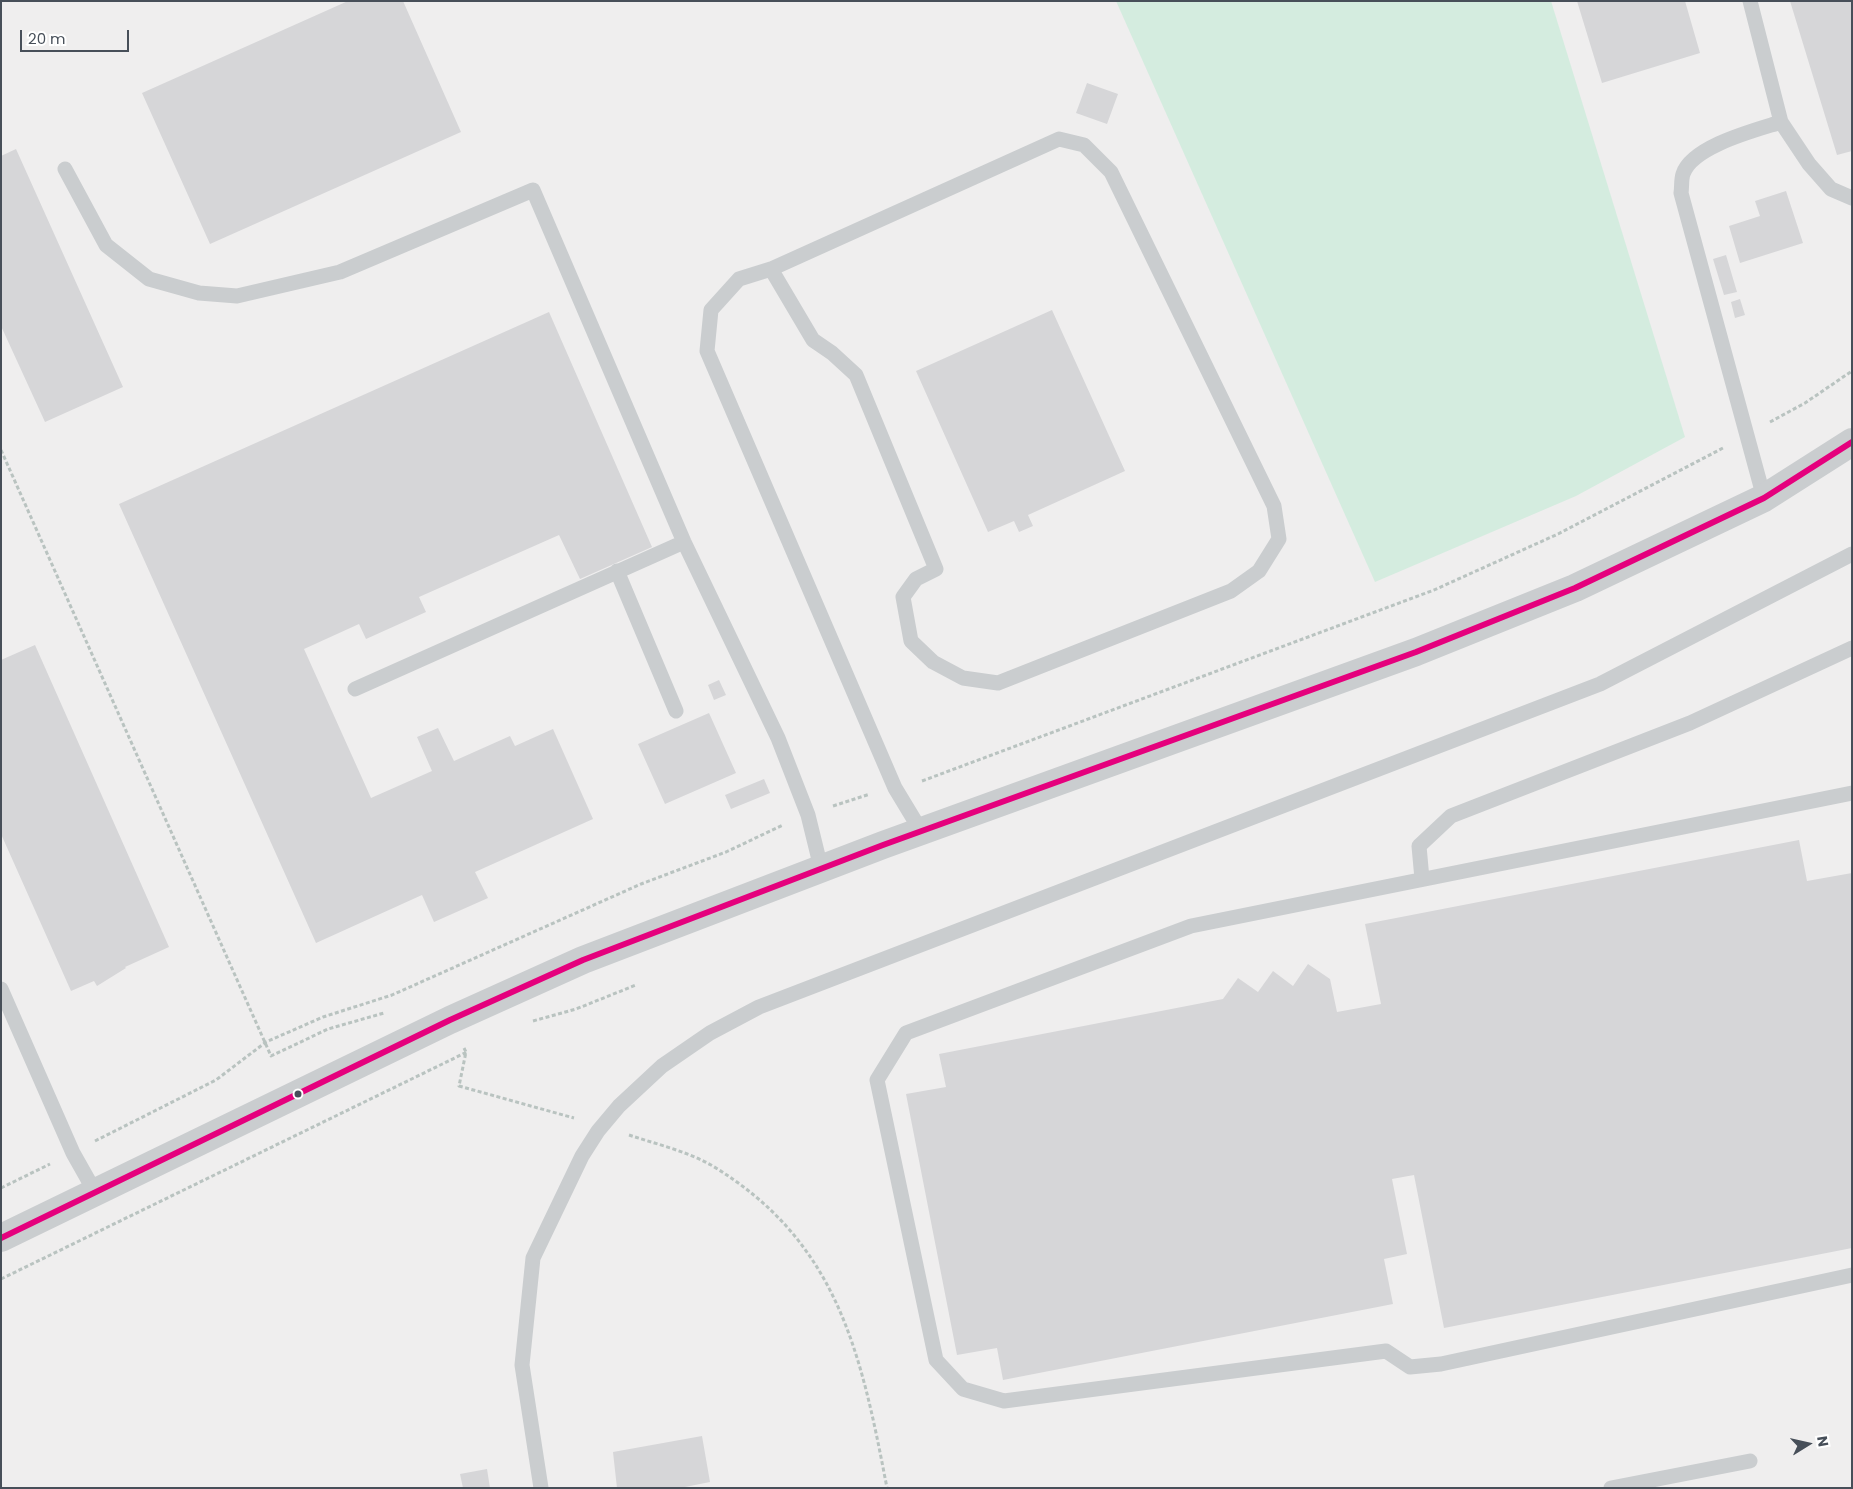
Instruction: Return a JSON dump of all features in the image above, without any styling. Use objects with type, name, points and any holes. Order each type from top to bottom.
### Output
[{"type":"street","points":[[1,1238],[450,1020],[583,960],[921,831],[1425,649],[1575,588],[1764,498],[1852,442]]},
{"type":"lane","points":[[1750,1],[1782,122],[1809,164],[1820,176],[1832,189],[1852,198]]},
{"type":"lane","points":[[1764,498],[1685,215],[1682,186],[1683,172],[1695,159],[1713,145],[1782,122]]},
{"type":"lane","points":[[771,269],[813,340],[832,353],[856,375],[936,569],[916,579],[903,597],[911,640],[933,662],[963,678],[998,682],[1231,591],[1259,571],[1279,538],[1274,506],[1111,172],[1084,146],[1059,139],[771,269],[739,280],[711,310],[707,350],[895,788],[921,831]]},
{"type":"lane","points":[[64,169],[106,245],[149,279],[199,293],[237,296],[340,272],[532,190],[684,542],[778,738],[808,815],[822,868]]},
{"type":"lane","points":[[354,689],[684,542]]},
{"type":"lane","points":[[541,1488],[522,1366],[533,1258],[582,1156],[598,1131],[619,1106],[662,1066],[710,1033],[759,1008],[1600,684],[1852,554]]},
{"type":"lane","points":[[617,571],[676,711]]},
{"type":"lane","points":[[1422,879],[1419,846],[1451,816],[1690,723],[1852,648]]},
{"type":"lane","points":[[1852,793],[1191,926],[906,1033],[877,1080],[936,1360],[963,1389],[1004,1401],[1386,1351],[1410,1367],[1442,1364],[1852,1275]]},
{"type":"lane","points":[[1,989],[73,1153],[95,1192]]},
{"type":"lane","points":[[1610,1488],[1750,1461]]},
{"type":"path","points":[[1,1188],[216,1080],[266,1042],[323,1017],[392,995],[641,884],[726,852],[846,800],[931,779],[1434,590],[1558,534],[1747,435],[1805,403],[1852,371]]},
{"type":"path","points":[[1,450],[272,1056],[328,1029],[393,1011]]},
{"type":"path","points":[[524,1024],[576,1009],[636,984]]},
{"type":"path","points":[[450,1020],[466,1052],[459,1086],[574,1118],[610,1140],[618,1131],[709,1164],[739,1184],[769,1210],[809,1253],[826,1279],[857,1354],[876,1431],[887,1488]]},
{"type":"path","points":[[1,1279],[474,1048]]},
{"type":"green space","points":[[1116,1],[1551,1],[1685,437],[1576,496],[1375,582]]},
{"type":"building","points":[[348,1],[403,1],[461,132],[210,244],[142,93]]},
{"type":"building","points":[[1577,1],[1685,1],[1700,53],[1602,83]]},
{"type":"building","points":[[1790,1],[1852,1],[1852,151],[1837,155]]},
{"type":"building","points":[[1087,83],[1118,94],[1107,124],[1076,113]]},
{"type":"building","points":[[16,149],[123,387],[45,422],[1,326],[1,156]]},
{"type":"building","points":[[1786,191],[1803,243],[1740,263],[1729,226],[1760,216],[1755,201]]},
{"type":"building","points":[[1726,255],[1737,292],[1724,295],[1713,259]]},
{"type":"building","points":[[1740,299],[1745,315],[1735,318],[1731,302]]},
{"type":"building","points":[[1052,310],[1125,471],[1028,515],[1033,526],[1019,532],[1014,521],[988,532],[916,371]]},
{"type":"building","points":[[549,312],[652,547],[580,579],[559,535],[419,597],[426,612],[366,639],[359,624],[304,649],[371,798],[432,771],[417,737],[438,728],[454,761],[510,736],[515,746],[553,729],[593,819],[475,872],[488,898],[434,922],[422,895],[316,943],[119,504]]},
{"type":"building","points":[[35,645],[169,947],[125,967],[97,986],[94,981],[71,991],[1,834],[1,660]]},
{"type":"building","points":[[719,680],[726,695],[714,700],[708,685]]},
{"type":"building","points":[[709,713],[736,773],[665,804],[638,744]]},
{"type":"building","points":[[764,779],[770,793],[731,809],[725,795]]},
{"type":"building","points":[[1799,840],[1807,881],[1852,873],[1852,1248],[1444,1328],[1414,1175],[1392,1179],[1407,1254],[1384,1259],[1393,1304],[1003,1380],[997,1348],[957,1355],[906,1094],[946,1087],[939,1054],[1223,999],[1238,978],[1258,992],[1273,971],[1293,986],[1308,964],[1330,979],[1337,1012],[1381,1004],[1365,924]]},
{"type":"building","points":[[702,1436],[710,1482],[680,1488],[617,1488],[613,1452]]},
{"type":"building","points":[[487,1469],[490,1488],[463,1488],[460,1474]]},
{"type":"transit line","points":[[1,1238],[450,1020],[583,960],[883,845],[1416,652],[1575,588],[1764,498],[1852,442]]}]
